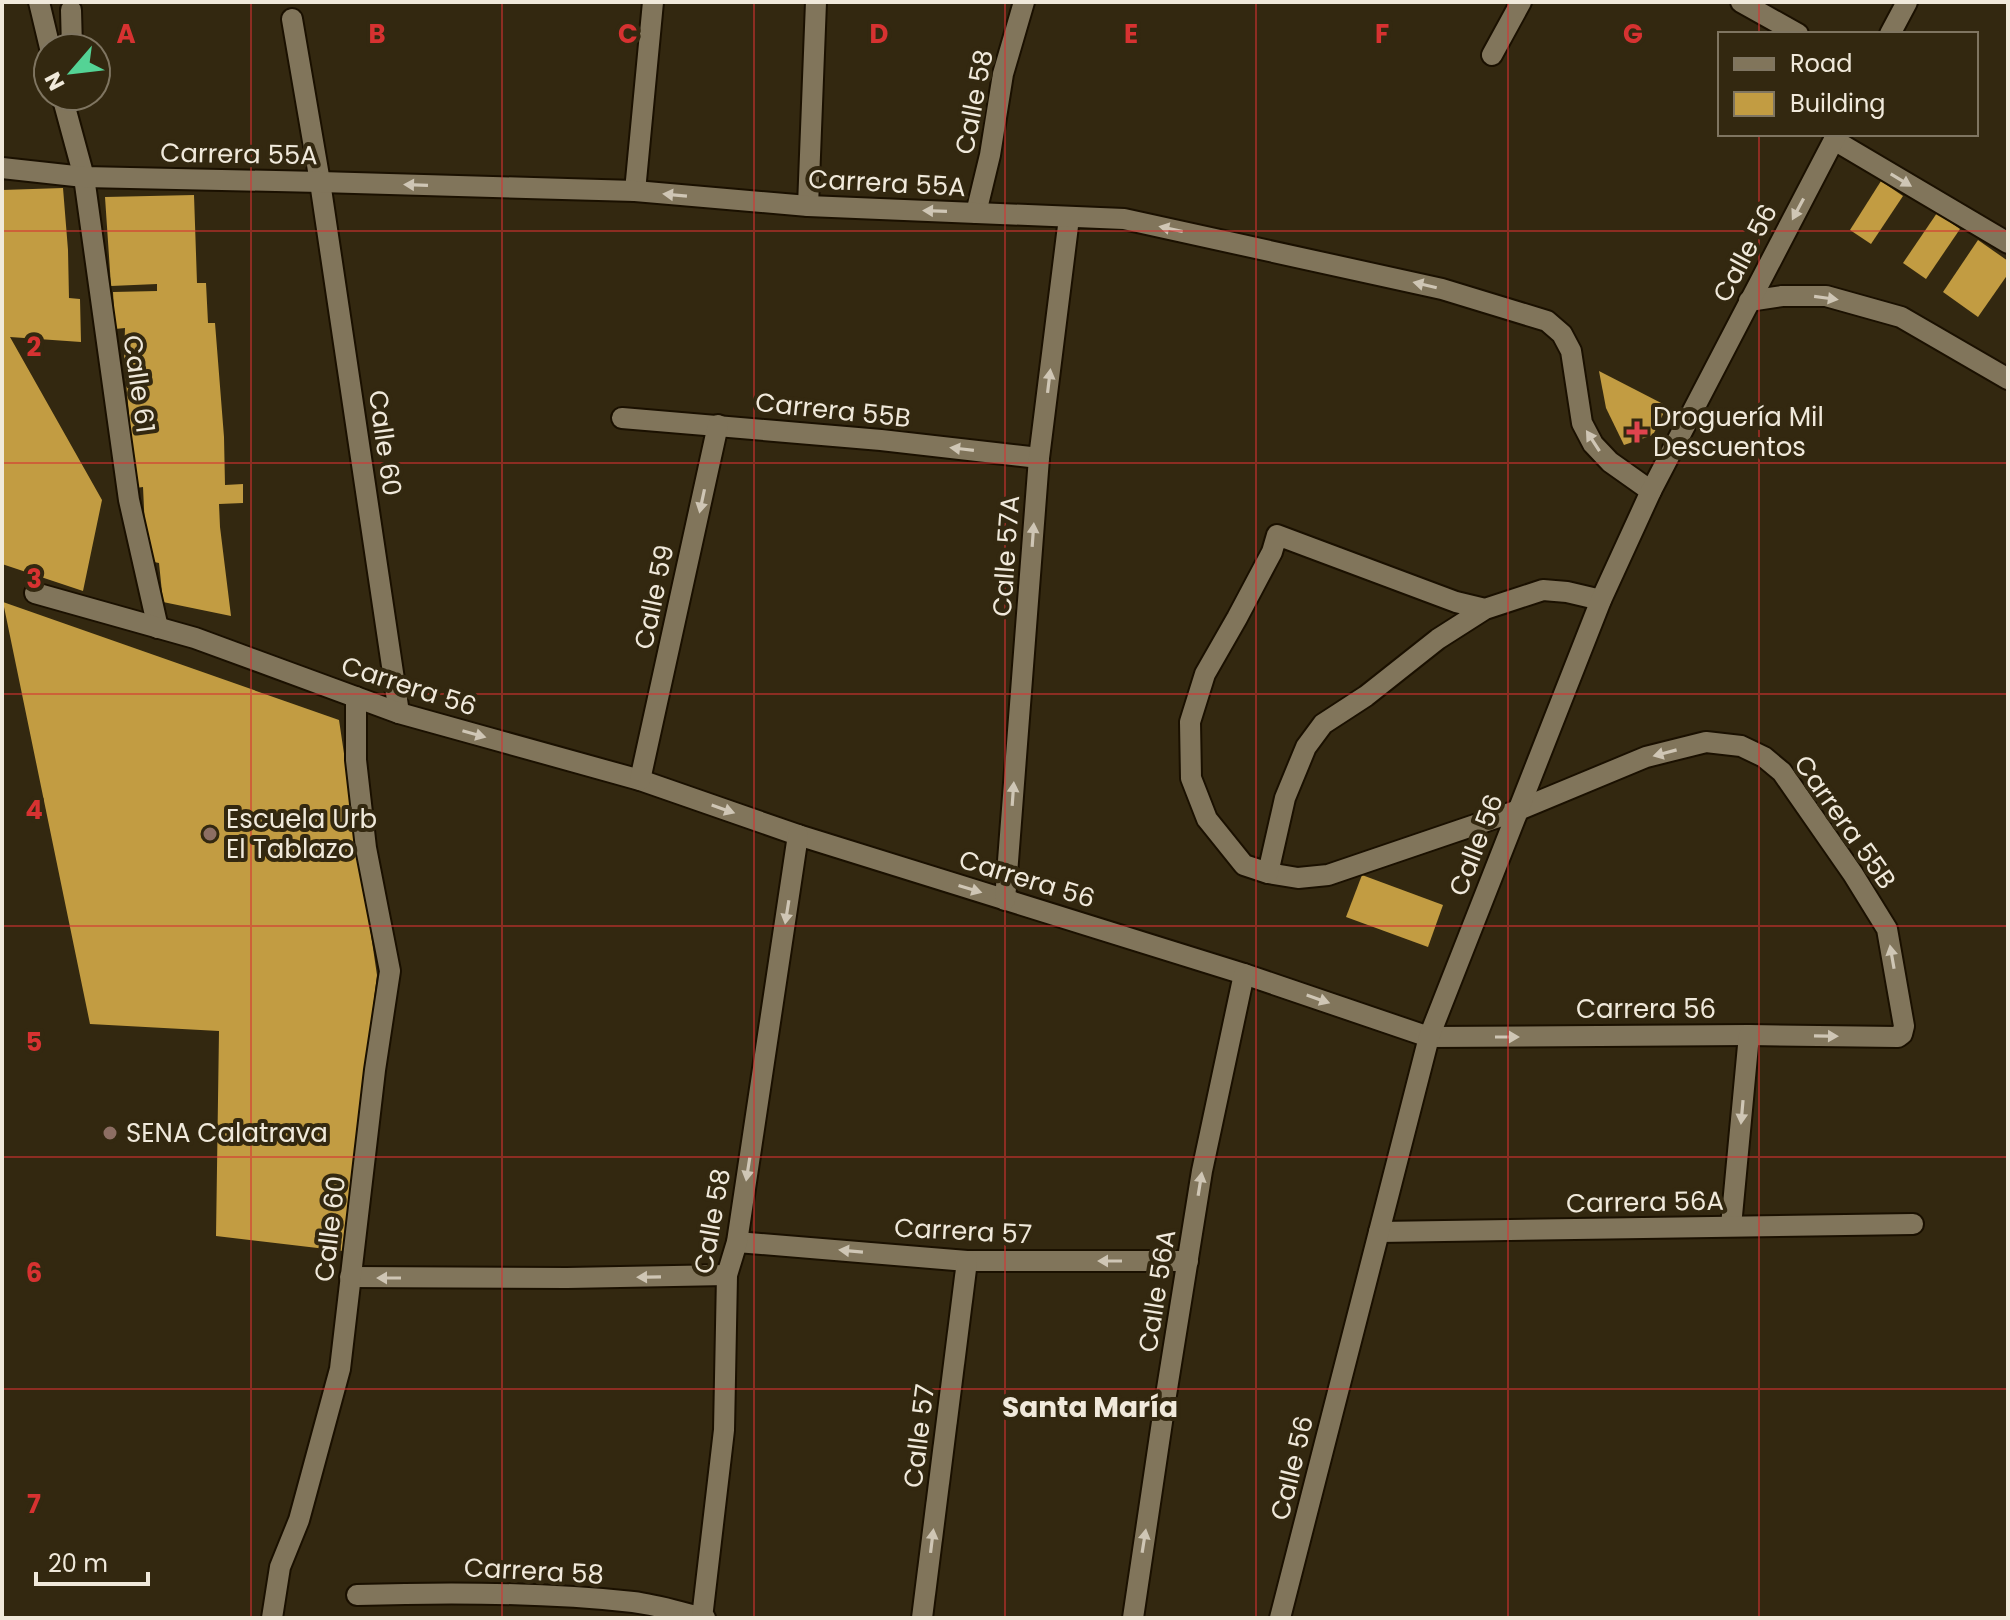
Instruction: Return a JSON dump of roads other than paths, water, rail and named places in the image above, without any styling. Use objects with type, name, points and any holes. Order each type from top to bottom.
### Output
[{"type":"street","points":[[39,2],[46,32]]},
{"type":"street","points":[[635,191],[653,2]]},
{"type":"street","points":[[808,206],[816,2]]},
{"type":"street","name":"Calle 58","points":[[976,213],[990,155],[1003,74],[1024,2]]},
{"type":"street","points":[[1492,55],[1521,2]]},
{"type":"street","points":[[1741,2],[1794,32]]},
{"type":"street","points":[[1891,32],[1907,2]]},
{"type":"street","points":[[71,10],[72,32]]},
{"type":"street","name":"Calle 60","points":[[292,19],[320,182],[399,713]]},
{"type":"street","name":"Calle 61","points":[[66,112],[84,177],[129,500],[158,628]]},
{"type":"street","name":"Calle 61","points":[[74,112],[75,145]]},
{"type":"street","points":[[1836,137],[2008,243]]},
{"type":"street","name":"Calle 56","points":[[1280,1618],[1429,1037],[1601,600],[1651,491],[1836,137]]},
{"type":"street","name":"Carrera 55A","points":[[2,168],[84,177],[635,191],[808,206],[1124,219],[1442,289],[1547,321],[1562,334],[1571,351],[1582,423],[1593,444],[1610,462],[1651,491]]},
{"type":"street","name":"Calle 57A","points":[[1005,900],[1039,458],[1069,218]]},
{"type":"street","points":[[1749,301],[1782,296],[1826,296],[1901,317],[2008,379]]},
{"type":"street","name":"Carrera 55B","points":[[622,418],[881,440],[1039,458]]},
{"type":"street","name":"Calle 59","points":[[640,780],[718,425]]},
{"type":"street","points":[[1485,609],[1456,602],[1277,535],[1272,552],[1205,674],[1190,722],[1191,778],[1207,819],[1244,865],[1268,873],[1285,798],[1306,747],[1323,724],[1366,696],[1438,639],[1485,609],[1543,590],[1601,600]]},
{"type":"street","name":"Carrera 56","points":[[35,593],[195,638],[399,713],[640,780],[798,835],[1244,974],[1429,1037],[1898,1037],[1902,1034]]},
{"type":"street","name":"Calle 60","points":[[272,1618],[280,1567],[299,1520],[340,1369],[375,1070],[390,971],[366,848],[356,760],[356,697]]},
{"type":"street","name":"Carrera 55B","points":[[1268,873],[1298,878],[1328,875],[1516,811],[1646,757],[1706,742],[1741,746],[1764,757],[1782,772],[1887,929],[1904,1026],[1902,1034]]},
{"type":"street","name":"Calle 58","points":[[703,1618],[724,1430],[727,1275],[737,1242],[798,835]]},
{"type":"street","name":"Calle 56A","points":[[1133,1618],[1202,1171],[1244,974]]},
{"type":"street","points":[[1731,1226],[1749,1035]]},
{"type":"street","name":"Carrera 56A","points":[[1379,1232],[1913,1224]]},
{"type":"street","name":"Carrera 57","points":[[737,1242],[967,1261],[1188,1261]]},
{"type":"street","name":"Calle 57","points":[[922,1618],[967,1261]]},
{"type":"street","points":[[350,1277],[727,1275]]},
{"type":"street","name":"Carrera 58","points":[[357,1595],[439,1592],[592,1599],[636,1602],[703,1618]]},
{"type":"place","name":"Droguería Mil Descuentos","points":[[1637,432]]},
{"type":"place","name":"Escuela Urb El Tablazo","points":[[210,834]]},
{"type":"place","name":"SENA Calatrava","points":[[110,1133]]},
{"type":"district","name":"Santa María","points":[[1090,1407]]}]
